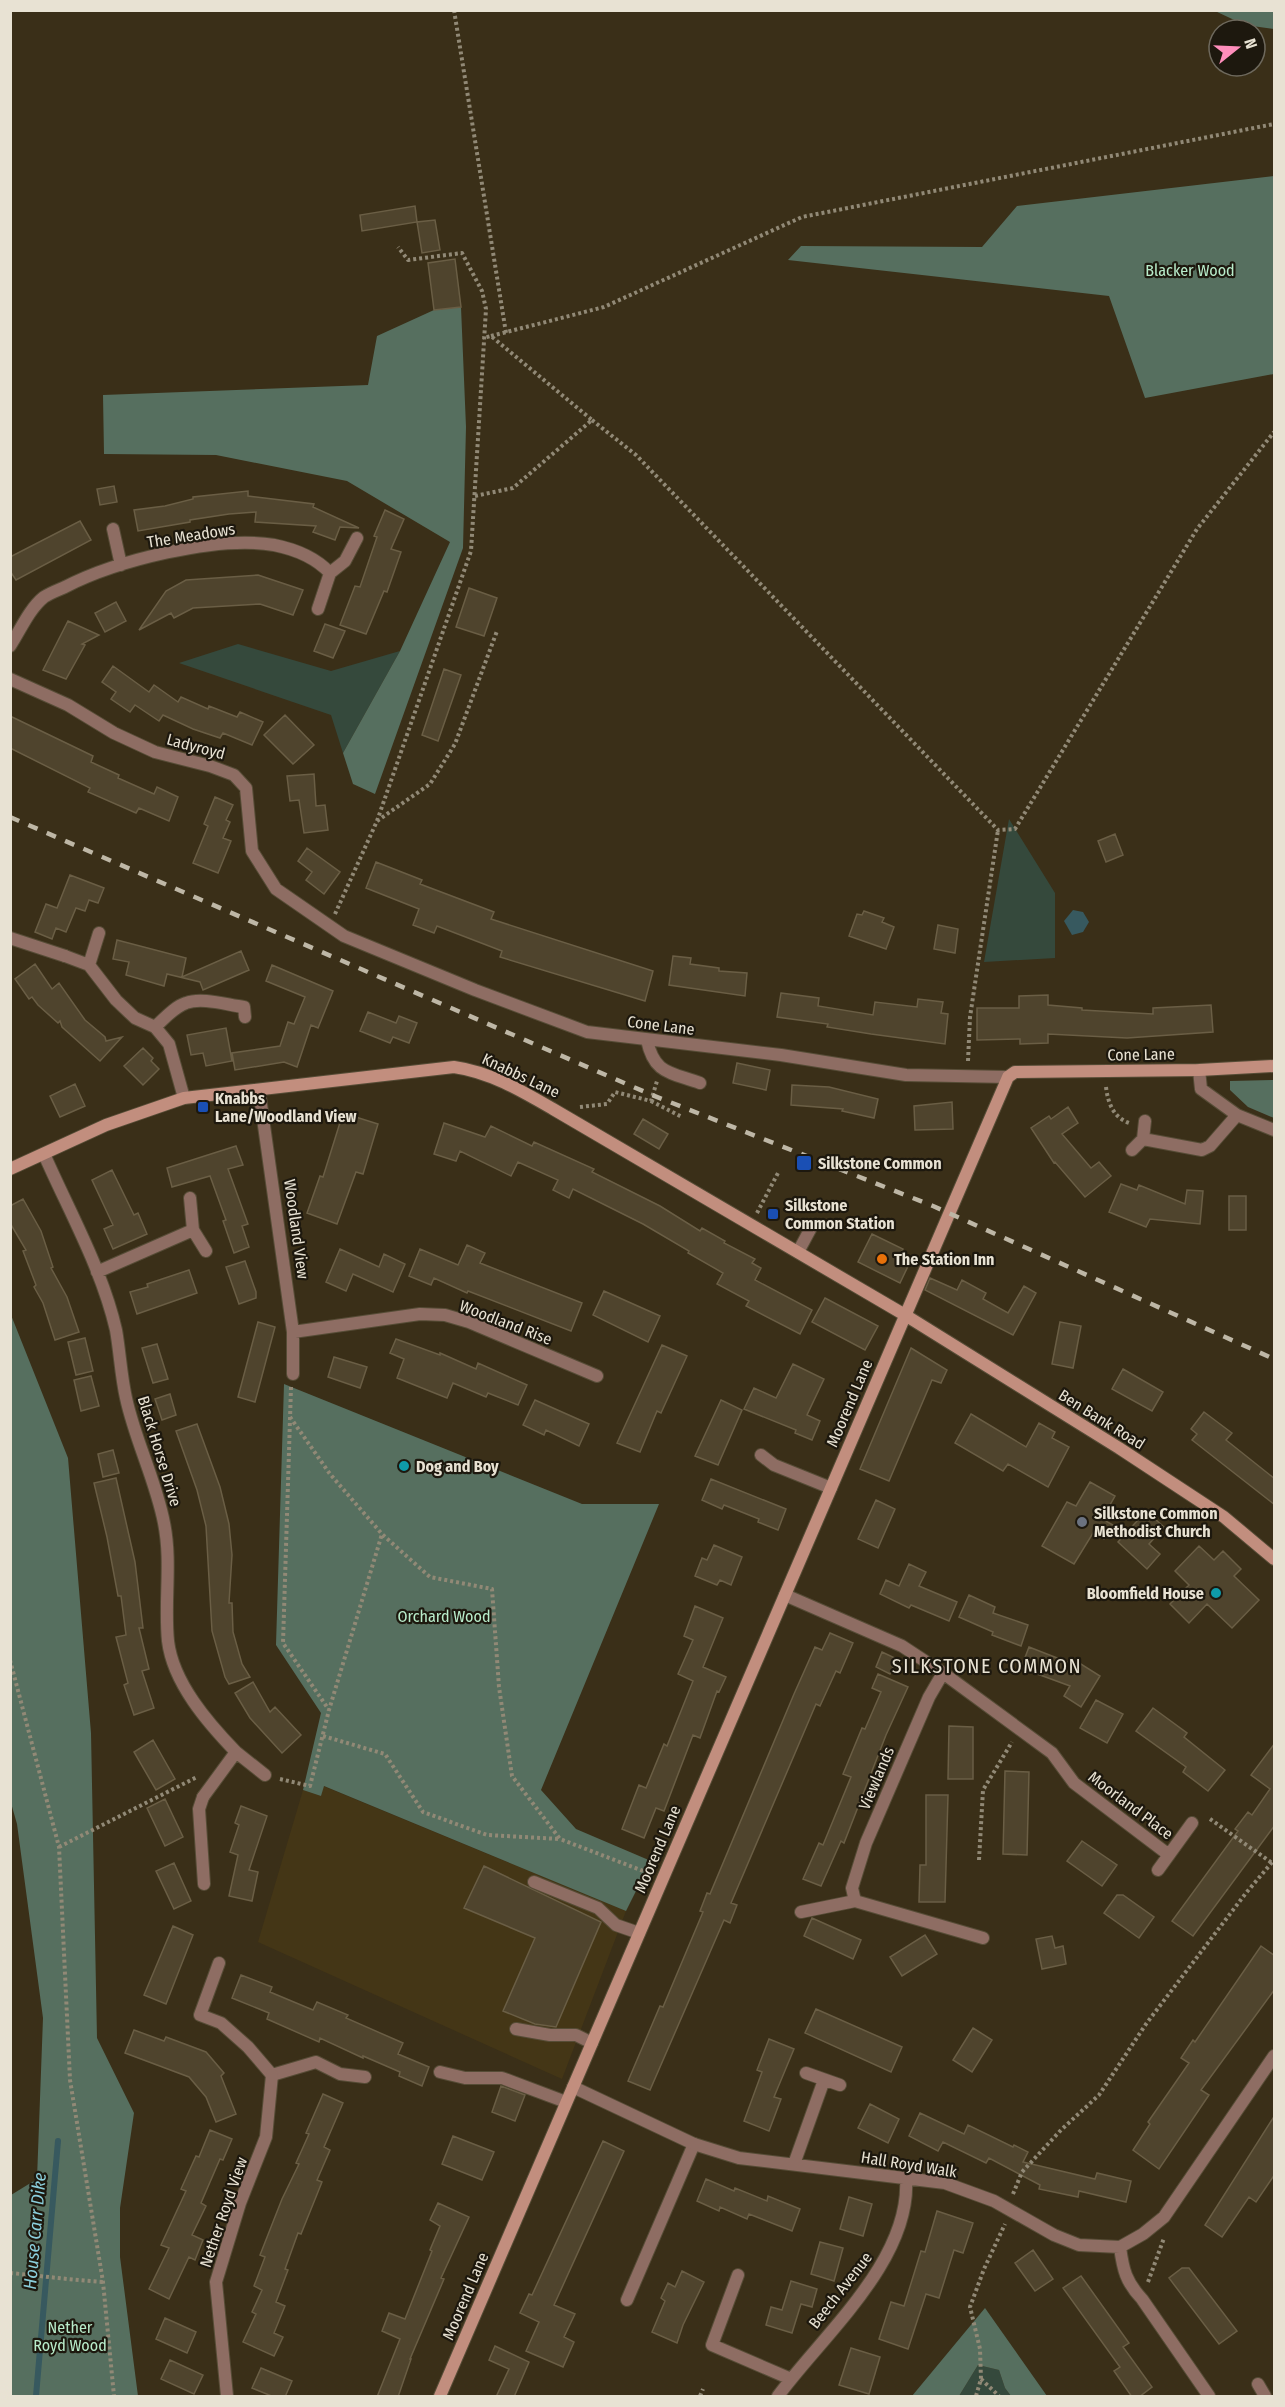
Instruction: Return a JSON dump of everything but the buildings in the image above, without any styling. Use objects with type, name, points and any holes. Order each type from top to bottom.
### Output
[{"type":"street","points":[[113,529],[121,565]]},
{"type":"street","points":[[318,609],[330,573],[345,561],[357,538]]},
{"type":"street","name":"The Meadows","points":[[10,646],[28,616],[44,597],[89,575],[190,549],[240,543],[274,545],[319,561],[330,573]]},
{"type":"street","name":"Ladyroyd","points":[[10,680],[68,705],[114,733],[155,752],[210,766],[234,775],[246,788],[252,851],[276,890],[330,926]]},
{"type":"street","name":"Cone Lane","points":[[330,926],[344,936],[474,990],[587,1032],[781,1055],[906,1075],[1008,1077],[1015,1072],[1199,1070],[1275,1066]]},
{"type":"street","points":[[89,965],[99,933]]},
{"type":"street","points":[[10,938],[89,965],[116,1000],[135,1018],[155,1027],[169,1044],[184,1098]]},
{"type":"street","points":[[155,1027],[185,1003],[196,1001],[244,1007],[245,1017]]},
{"type":"street","points":[[647,1040],[651,1057],[660,1068],[699,1083]]},
{"type":"street","name":"Knabbs Lane","points":[[10,1168],[106,1125],[184,1098],[454,1067],[487,1075],[553,1109],[905,1315]]},
{"type":"street","points":[[1199,1070],[1201,1089],[1237,1115],[1275,1130]]},
{"type":"street","points":[[905,1315],[1008,1077]]},
{"type":"street","name":"Woodland View","points":[[259,1090],[293,1332],[293,1374]]},
{"type":"street","points":[[1143,1139],[1202,1150],[1210,1146],[1237,1115]]},
{"type":"street","points":[[1132,1150],[1143,1139],[1145,1123]]},
{"type":"street","name":"Black Horse Drive","points":[[44,1154],[97,1272],[115,1329],[126,1398],[164,1523],[167,1554],[168,1642],[172,1654],[185,1686],[214,1728],[236,1752],[265,1775]]},
{"type":"street","points":[[190,1198],[192,1230],[206,1251]]},
{"type":"street","points":[[798,1252],[812,1226]]},
{"type":"street","points":[[97,1272],[192,1230]]},
{"type":"street","name":"Woodland Rise","points":[[293,1332],[420,1314],[445,1315],[469,1322],[597,1376]]},
{"type":"street","name":"Moorend Lane","points":[[440,2397],[905,1315]]},
{"type":"street","name":"Ben Bank Road","points":[[905,1315],[1119,1448],[1224,1517],[1275,1559]]},
{"type":"street","points":[[761,1455],[774,1465],[831,1488]]},
{"type":"street","points":[[784,1595],[902,1646],[1020,1729]]},
{"type":"street","name":"Viewlands","points":[[855,1901],[852,1888],[866,1843],[929,1697],[943,1673]]},
{"type":"street","name":"Moorland Place","points":[[1020,1729],[1052,1753],[1074,1783],[1169,1855]]},
{"type":"street","points":[[204,1884],[199,1809],[203,1797],[236,1752]]},
{"type":"street","name":"Moorland Place","points":[[1158,1870],[1192,1823]]},
{"type":"street","points":[[534,1882],[598,1908],[616,1925],[639,1933]]},
{"type":"street","points":[[801,1912],[855,1901],[983,1938]]},
{"type":"street","points":[[219,1963],[200,2014],[221,2023],[248,2047],[272,2074],[316,2062],[340,2074],[365,2077]]},
{"type":"street","points":[[516,2029],[550,2035],[576,2035],[592,2043]]},
{"type":"street","points":[[1209,2397],[1142,2299],[1129,2285],[1120,2247],[1143,2234],[1164,2217],[1275,2056]]},
{"type":"street","points":[[440,2072],[465,2078],[502,2078],[566,2102]]},
{"type":"street","points":[[806,2073],[840,2085]]},
{"type":"street","name":"Nether Royd View","points":[[227,2397],[216,2282],[240,2203],[266,2137],[272,2074]]},
{"type":"street","points":[[794,2164],[824,2080]]},
{"type":"street","name":"Hall Royd Walk","points":[[573,2087],[694,2144],[739,2158],[945,2183],[994,2201],[1054,2235],[1079,2245],[1120,2247]]},
{"type":"street","points":[[627,2300],[694,2144]]},
{"type":"street","name":"Beech Avenue","points":[[778,2397],[884,2262],[898,2229],[907,2198],[906,2179]]},
{"type":"street","points":[[738,2275],[712,2345],[791,2379]]},
{"type":"street","points":[[1258,2384],[1267,2397],[1275,2392]]},
{"type":"path","points":[[454,10],[506,333]]},
{"type":"path","points":[[483,338],[604,307],[801,217],[1275,124]]},
{"type":"path","points":[[330,926],[377,821],[471,551],[486,309],[482,291],[462,254],[408,260],[399,247]]},
{"type":"path","points":[[491,336],[636,455],[998,830],[1015,829],[1197,529],[1275,432]]},
{"type":"path","points":[[475,496],[513,488],[592,420]]},
{"type":"path","points":[[377,821],[430,784],[455,744],[497,631]]},
{"type":"path","points":[[967,1075],[970,1017],[998,830]]},
{"type":"path","points":[[651,1101],[660,1068]]},
{"type":"path","points":[[1107,1071],[1106,1090],[1109,1105],[1115,1114],[1126,1122],[1145,1123]]},
{"type":"path","points":[[553,1109],[607,1104],[615,1092],[651,1101],[682,1117]]},
{"type":"path","points":[[751,1224],[778,1173]]},
{"type":"path","points":[[293,1374],[284,1643],[329,1710]]},
{"type":"path","points":[[290,1417],[330,1474],[382,1534],[430,1577],[492,1588],[499,1687],[512,1776],[560,1839]]},
{"type":"path","points":[[265,1775],[310,1786],[329,1710],[382,1534]]},
{"type":"path","points":[[10,1660],[59,1847],[70,2080],[103,2282],[114,2397]]},
{"type":"path","points":[[979,1860],[983,1790],[1020,1729]]},
{"type":"path","points":[[323,1736],[385,1754],[423,1812],[487,1835],[560,1839],[646,1871],[662,1881]]},
{"type":"path","points":[[59,1847],[200,1775]]},
{"type":"path","points":[[975,2397],[981,2379],[980,2349],[970,2307],[984,2269],[1011,2211],[1011,2196],[1022,2172],[1098,2095],[1146,2024],[1273,1861],[1210,1819]]},
{"type":"path","points":[[1142,2299],[1164,2238],[1164,2217]]},
{"type":"path","points":[[10,2273],[103,2282]]},
{"type":"path","points":[[981,2379],[999,2397]]},
{"type":"path","points":[[700,2397],[703,2389]]},
{"type":"shaded area","points":[[323,1786],[626,1911],[562,2079],[258,1942],[303,1790],[321,1796]]},
{"type":"green space","points":[[1215,11],[1274,11],[1274,29],[1267,28],[1267,18],[1230,18]]},
{"type":"green space","name":"Blacker Wood","points":[[1274,176],[1274,374],[1145,398],[1109,296],[788,260],[801,246],[982,247],[1017,206]]},
{"type":"green space","points":[[461,307],[466,427],[463,548],[375,794],[353,784],[343,753],[400,651],[450,542],[347,481],[216,455],[104,454],[103,395],[368,385],[377,336],[434,310]]},
{"type":"green space","points":[[238,644],[331,671],[400,651],[343,753],[331,715],[179,663]]},
{"type":"green space","points":[[1009,819],[1055,893],[1055,958],[984,962]]},
{"type":"green space","points":[[1274,1080],[1274,1118],[1248,1107],[1230,1090],[1230,1081]]},
{"type":"green space","name":"Nether Royd Wood","points":[[11,1315],[68,1458],[91,1733],[97,2038],[134,2113],[120,2208],[120,2257],[138,2396],[11,2396],[11,2195],[37,2179],[43,2018],[17,1824],[11,1803]]},
{"type":"green space","name":"Orchard Wood","points":[[284,1384],[582,1504],[659,1504],[541,1790],[576,1829],[651,1861],[626,1911],[324,1786],[321,1796],[303,1790],[321,1713],[276,1645]]},
{"type":"green space","points":[[985,2308],[1047,2396],[1011,2396],[1005,2388],[999,2370],[978,2365],[959,2396],[912,2396]]},
{"type":"green space","points":[[978,2365],[999,2370],[1005,2388],[1011,2396],[959,2396]]},
{"type":"water","points":[[1073,910],[1083,912],[1089,922],[1083,932],[1072,935],[1064,921]]},
{"type":"waterway","name":"House Carr Dike","points":[[36,2396],[58,2141]]},
{"type":"railway","points":[[10,817],[652,1095],[933,1206],[1274,1359]]},
{"type":"place","name":"Knabbs Lane/Woodland View","points":[[203,1107]]},
{"type":"place","name":"Silkstone Common","points":[[804,1163]]},
{"type":"place","name":"Silkstone Common Station","points":[[773,1214]]},
{"type":"place","name":"The Station Inn","points":[[882,1259]]},
{"type":"place","name":"Dog and Boy","points":[[404,1466]]},
{"type":"place","name":"Silkstone Common Methodist Church","points":[[1082,1522]]},
{"type":"place","name":"Bloomfield House","points":[[1216,1593]]},
{"type":"district","name":"SILKSTONE COMMON","points":[[987,1666]]}]
